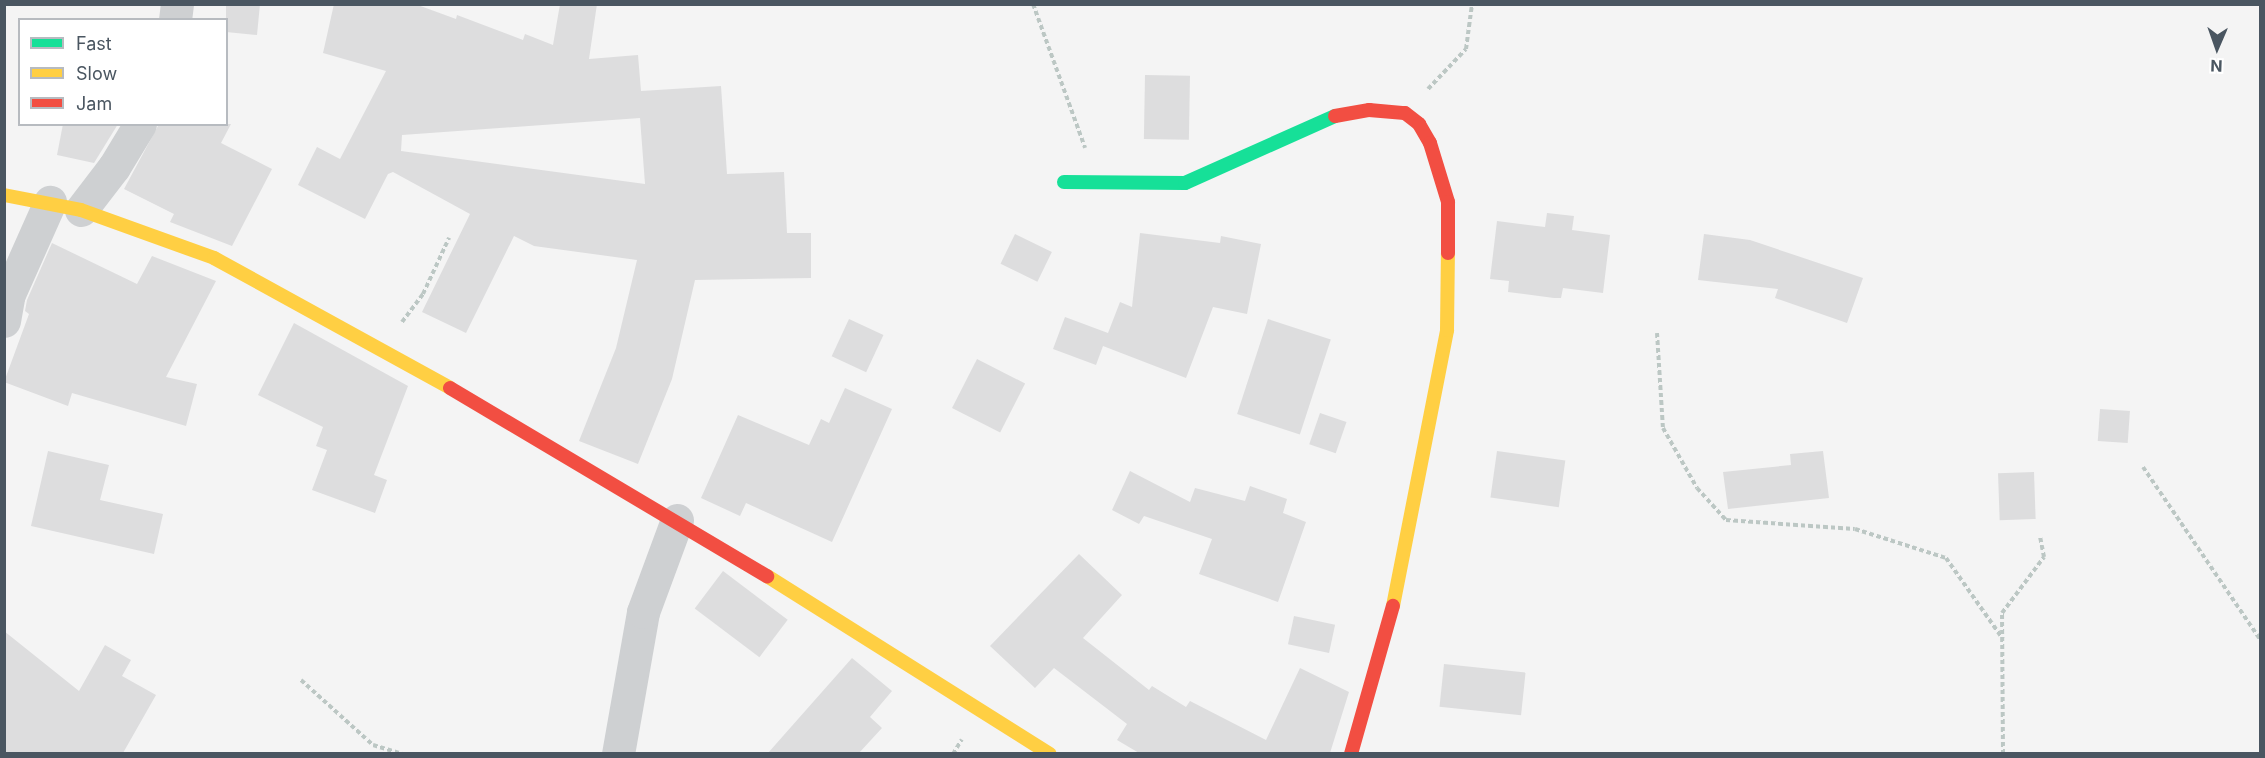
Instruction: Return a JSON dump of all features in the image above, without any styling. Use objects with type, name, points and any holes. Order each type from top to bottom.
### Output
[{"type":"street","points":[[1064,182],[1096,179],[1185,183],[1338,115],[1369,110],[1405,113],[1419,124],[1430,143],[1448,202],[1447,330],[1398,589],[1351,753]]},
{"type":"street","points":[[4,321],[9,294],[65,206],[114,167],[139,126]]},
{"type":"street","points":[[5,196],[65,206],[214,258],[382,349],[676,520],[1050,753]]},
{"type":"street","points":[[618,753],[643,612],[676,520]]},
{"type":"path","points":[[1033,4],[1096,179]]},
{"type":"path","points":[[1405,113],[1466,49],[1472,4]]},
{"type":"path","points":[[382,349],[423,294],[449,238]]},
{"type":"path","points":[[1657,333],[1663,428],[1697,488],[1726,520],[1855,529],[1946,558],[2003,639]]},
{"type":"path","points":[[2143,467],[2260,639]]},
{"type":"path","points":[[2002,753],[2002,613],[2044,557],[2040,536]]},
{"type":"path","points":[[301,680],[373,745],[402,753]]},
{"type":"building","points":[[226,4],[260,4],[257,35],[228,32],[228,18],[226,18]]},
{"type":"building","points":[[334,4],[415,4],[456,19],[457,15],[523,40],[525,34],[553,45],[560,4],[597,4],[589,59],[638,55],[641,91],[721,86],[727,174],[784,172],[787,233],[811,233],[811,278],[695,280],[672,379],[638,464],[579,441],[616,348],[637,260],[534,246],[514,236],[466,333],[422,312],[470,214],[393,172],[388,174],[365,219],[298,185],[317,147],[340,159],[386,71],[323,53]],"holes":[[[640,118],[645,184],[401,151],[402,135]]]},
{"type":"building","points":[[1145,75],[1190,76],[1189,140],[1144,139]]},
{"type":"building","points":[[231,124],[221,143],[272,169],[232,246],[170,222],[174,214],[124,189],[158,126],[228,126]]},
{"type":"building","points":[[63,126],[117,126],[94,163],[57,155]]},
{"type":"building","points":[[1547,213],[1574,216],[1572,230],[1610,235],[1603,293],[1563,288],[1561,298],[1554,298],[1508,292],[1509,281],[1490,279],[1497,221],[1545,227]]},
{"type":"building","points":[[1140,233],[1220,243],[1221,236],[1261,244],[1247,314],[1213,307],[1186,378],[1103,346],[1096,365],[1053,349],[1065,317],[1108,333],[1120,302],[1132,307]]},
{"type":"building","points":[[1015,234],[1052,252],[1037,282],[1001,264]]},
{"type":"building","points":[[1704,234],[1750,240],[1863,278],[1847,323],[1775,298],[1778,289],[1698,280]]},
{"type":"building","points":[[52,243],[137,284],[152,256],[216,281],[166,377],[197,384],[186,426],[72,393],[68,406],[4,382],[29,314],[25,311],[27,300]]},
{"type":"building","points":[[849,319],[883,335],[866,372],[832,356]]},
{"type":"building","points":[[1268,319],[1331,339],[1300,435],[1237,414]]},
{"type":"building","points":[[294,323],[408,386],[374,475],[387,480],[375,513],[312,490],[327,450],[316,446],[323,427],[258,395]]},
{"type":"building","points":[[977,359],[1025,384],[1000,433],[952,408]]},
{"type":"building","points":[[845,388],[892,409],[832,542],[746,503],[740,516],[701,498],[738,415],[809,445],[821,419],[829,423]]},
{"type":"building","points":[[2100,409],[2130,411],[2128,443],[2098,441]]},
{"type":"building","points":[[1320,413],[1346,422],[1336,453],[1309,444]]},
{"type":"building","points":[[48,451],[109,465],[100,500],[163,514],[154,554],[31,526]]},
{"type":"building","points":[[1497,451],[1565,461],[1559,507],[1490,498]]},
{"type":"building","points":[[1823,451],[1829,498],[1728,509],[1723,472],[1791,465],[1790,454]]},
{"type":"building","points":[[1130,471],[1190,502],[1195,488],[1245,501],[1250,486],[1287,499],[1283,513],[1306,522],[1278,602],[1199,574],[1212,539],[1144,516],[1139,524],[1112,510]]},
{"type":"building","points":[[2034,472],[2036,519],[2000,520],[1998,473]]},
{"type":"building","points":[[1079,554],[1122,595],[1083,638],[1149,690],[1152,686],[1186,707],[1190,701],[1266,740],[1300,668],[1349,692],[1330,753],[1139,753],[1117,740],[1127,724],[1054,668],[1035,688],[990,646]]},
{"type":"building","points":[[723,571],[788,620],[759,657],[695,609]]},
{"type":"building","points":[[1294,616],[1335,625],[1329,653],[1288,644]]},
{"type":"building","points":[[4,631],[79,691],[105,645],[131,660],[122,676],[156,695],[123,753],[4,753]]},
{"type":"building","points":[[852,658],[892,691],[870,717],[882,728],[859,753],[768,753]]},
{"type":"building","points":[[1444,664],[1526,673],[1521,715],[1440,707]]},
{"type":"traffic: fast","points":[[1064,182],[1185,183],[1335,116]]},
{"type":"traffic: slow","points":[[4,195],[81,210],[214,258],[450,388]]},
{"type":"traffic: slow","points":[[1393,606],[1447,330],[1448,253]]},
{"type":"traffic: slow","points":[[767,576],[1050,754]]},
{"type":"traffic: jam","points":[[1335,116],[1369,110],[1405,113],[1419,124],[1430,143],[1448,202],[1448,253]]},
{"type":"traffic: jam","points":[[450,388],[767,576]]},
{"type":"traffic: jam","points":[[1351,754],[1393,606]]}]
